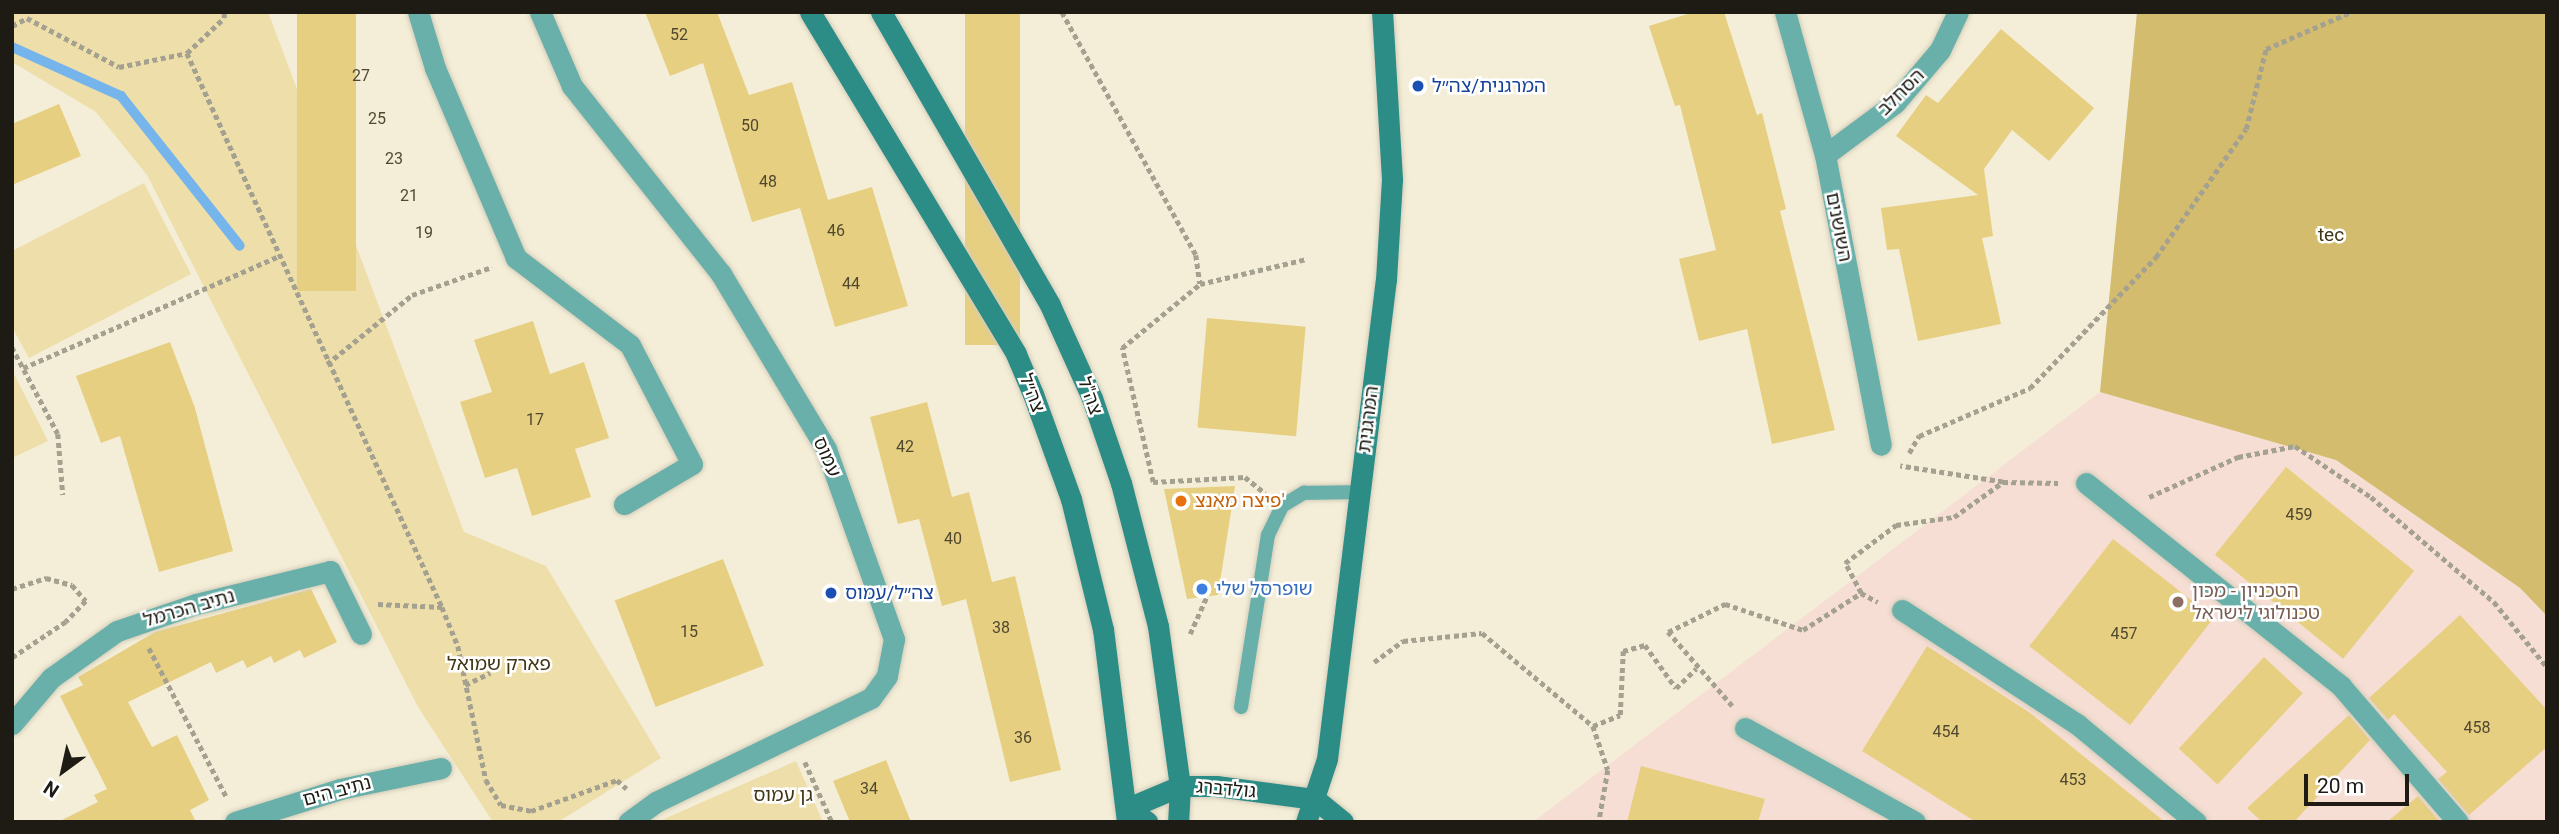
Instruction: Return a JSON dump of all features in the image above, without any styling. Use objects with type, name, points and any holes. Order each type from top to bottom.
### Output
[{"type":"main road","name":"צה״ל","points":[[810,12],[1016,354],[1033,394],[1071,499],[1103,629],[1127,815]]},
{"type":"main road","name":"צה\"ל","points":[[881,12],[1050,305],[1092,398],[1121,483],[1158,626],[1180,786],[1178,822]]},
{"type":"main road","name":"המרגנית","points":[[1306,822],[1327,759],[1392,179],[1382,12]]},
{"type":"main road","name":"גולדברג","points":[[1127,815],[1180,786],[1315,799]]},
{"type":"main road","points":[[1315,799],[1343,822]]},
{"type":"main road","points":[[1127,815],[1147,822]]},
{"type":"street","points":[[418,12],[435,68],[516,258],[630,345],[692,464],[624,504]]},
{"type":"street","name":"עמוס","points":[[540,12],[572,86],[721,274],[826,449],[894,639],[887,676],[871,698],[647,808],[628,822]]},
{"type":"street","name":"השושנים","points":[[1785,12],[1825,155],[1881,445]]},
{"type":"street","name":"הסחלב","points":[[1825,155],[1895,103],[1940,50],[1958,12]]},
{"type":"street","points":[[2086,483],[2341,686],[2458,822]]},
{"type":"street","name":"נתיב הכרמל","points":[[12,724],[51,678],[136,623],[330,571],[361,634]]},
{"type":"street","points":[[1902,610],[2077,724],[2196,822]]},
{"type":"street","points":[[1745,727],[1915,822]]},
{"type":"street","name":"נתיב הים","points":[[237,821],[340,789],[441,768]]},
{"type":"lane","points":[[1241,707],[1268,535],[1282,506],[1304,493],[1359,492]]},
{"type":"path","points":[[13,26],[35,12]]},
{"type":"path","points":[[27,18],[118,67],[187,52],[224,18],[224,12]]},
{"type":"path","points":[[1062,12],[1196,256],[1200,284]]},
{"type":"path","points":[[2086,483],[2003,482],[1898,469],[1919,436],[2030,388],[2155,257],[2246,130],[2266,49],[2351,12]]},
{"type":"path","points":[[187,52],[277,257],[442,607],[466,685],[486,780],[500,805],[531,811],[617,780],[647,808]]},
{"type":"path","points":[[23,368],[277,257]]},
{"type":"path","points":[[327,364],[412,295],[516,258]]},
{"type":"path","points":[[1153,482],[1122,348],[1200,284],[1307,259]]},
{"type":"path","points":[[12,347],[58,434],[63,495]]},
{"type":"path","points":[[2120,510],[2238,457],[2295,446],[2371,497],[2494,602],[2547,667]]},
{"type":"path","points":[[1121,483],[1245,477],[1282,506]]},
{"type":"path","points":[[1868,599],[1861,593],[1845,563],[1896,525],[1954,517],[2003,482]]},
{"type":"path","points":[[12,589],[46,578],[72,584],[86,601],[66,622],[12,658]]},
{"type":"path","points":[[1745,727],[1724,693],[1696,669],[1668,632],[1725,604],[1803,630],[1861,593]]},
{"type":"path","points":[[1190,634],[1207,596]]},
{"type":"path","points":[[346,603],[442,607]]},
{"type":"path","points":[[136,623],[237,821]]},
{"type":"path","points":[[1374,662],[1403,641],[1482,633],[1592,726],[1608,770],[1599,822]]},
{"type":"path","points":[[1592,726],[1620,715],[1623,651],[1645,645],[1676,688],[1696,669]]},
{"type":"path","points":[[466,685],[490,673]]},
{"type":"path","points":[[795,737],[832,822]]},
{"type":"shaded area","name":"הטכניון - מכון טכנולוגי לישראל","points":[[2100,392],[2336,460],[2520,588],[2547,616],[2547,822],[1533,822]]},
{"type":"green space","name":"פארק שמואל","points":[[12,12],[268,12],[464,532],[546,566],[661,758],[558,822],[493,822],[418,707],[147,175],[96,112],[12,62]]},
{"type":"green space","name":"tec","points":[[2137,12],[2547,12],[2547,616],[2520,588],[2336,460],[2100,392]]},
{"type":"green space","points":[[144,183],[191,274],[29,358],[12,327],[12,251]]},
{"type":"green space","points":[[12,370],[48,441],[12,458]]},
{"type":"green space","name":"גן עמוס","points":[[796,761],[823,822],[657,822]]},
{"type":"building","points":[[297,12],[356,12],[356,291],[297,291]]},
{"type":"building","points":[[645,12],[717,12],[749,95],[792,82],[828,200],[872,187],[908,306],[835,327],[800,208],[752,222],[703,63],[670,76]]},
{"type":"building","points":[[965,12],[1020,12],[1020,345],[965,345]]},
{"type":"building","points":[[1694,12],[1724,12],[1757,115],[1762,113],[1786,209],[1780,211],[1835,430],[1772,444],[1747,329],[1699,341],[1679,259],[1716,250],[1680,105],[1675,106],[1649,26]]},
{"type":"building","points":[[2001,29],[2094,108],[2049,161],[2012,130],[1984,169],[1993,236],[1982,238],[2001,324],[1918,341],[1899,249],[1887,250],[1881,208],[1978,195],[1896,136],[1926,95],[1938,103]]},
{"type":"building","points":[[59,104],[81,156],[12,185],[12,124]]},
{"type":"building","points":[[1207,318],[1306,327],[1296,436],[1197,428]]},
{"type":"building","points":[[533,321],[550,374],[584,362],[609,438],[575,449],[591,497],[532,516],[517,468],[485,478],[460,402],[492,392],[474,340]]},
{"type":"building","points":[[170,342],[195,408],[233,551],[159,572],[120,436],[101,443],[76,376]]},
{"type":"building","points":[[927,402],[952,497],[969,492],[992,582],[1015,576],[1061,770],[1010,782],[966,599],[942,606],[919,519],[898,524],[870,417]]},
{"type":"building","points":[[2286,467],[2414,571],[2343,659],[2215,555]]},
{"type":"building","points":[[1235,486],[1218,595],[1187,599],[1164,489]]},
{"type":"building","points":[[2113,539],[2214,618],[2130,725],[2029,646]]},
{"type":"building","points":[[723,559],[764,665],[656,707],[615,601]]},
{"type":"building","points":[[311,589],[337,642],[304,658],[300,650],[274,663],[271,656],[247,668],[243,660],[216,673],[211,662],[128,702],[152,747],[177,735],[209,800],[190,810],[196,822],[58,822],[98,802],[94,795],[107,789],[60,696],[83,685],[78,677],[155,632]]},
{"type":"building","points":[[2460,615],[2547,710],[2547,747],[2469,815],[2438,779],[2447,772],[2394,714],[2388,720],[2369,698]]},
{"type":"building","points":[[1927,646],[2030,713],[2165,822],[1976,822],[1862,751]]},
{"type":"building","points":[[2264,657],[2303,693],[2218,785],[2179,748]]},
{"type":"building","points":[[2349,715],[2370,740],[2294,822],[2262,822],[2247,808]]},
{"type":"building","points":[[886,760],[911,822],[850,822],[833,781]]},
{"type":"building","points":[[1641,766],[1765,799],[1758,822],[1627,822]]},
{"type":"building","points":[[2418,796],[2440,822],[2387,822]]},
{"type":"waterway","points":[[12,47],[121,96],[240,246]]},
{"type":"place","name":"המרגנית/צה״ל","points":[[1418,86]]},
{"type":"place","name":"פיצה מאנצ'","points":[[1181,501]]},
{"type":"place","name":"שופרסל שלי","points":[[1202,589]]},
{"type":"place","name":"צה״ל/עמוס","points":[[831,593]]},
{"type":"place","name":"הטכניון - מכון טכנולוגי לישראל","points":[[2178,602]]}]
